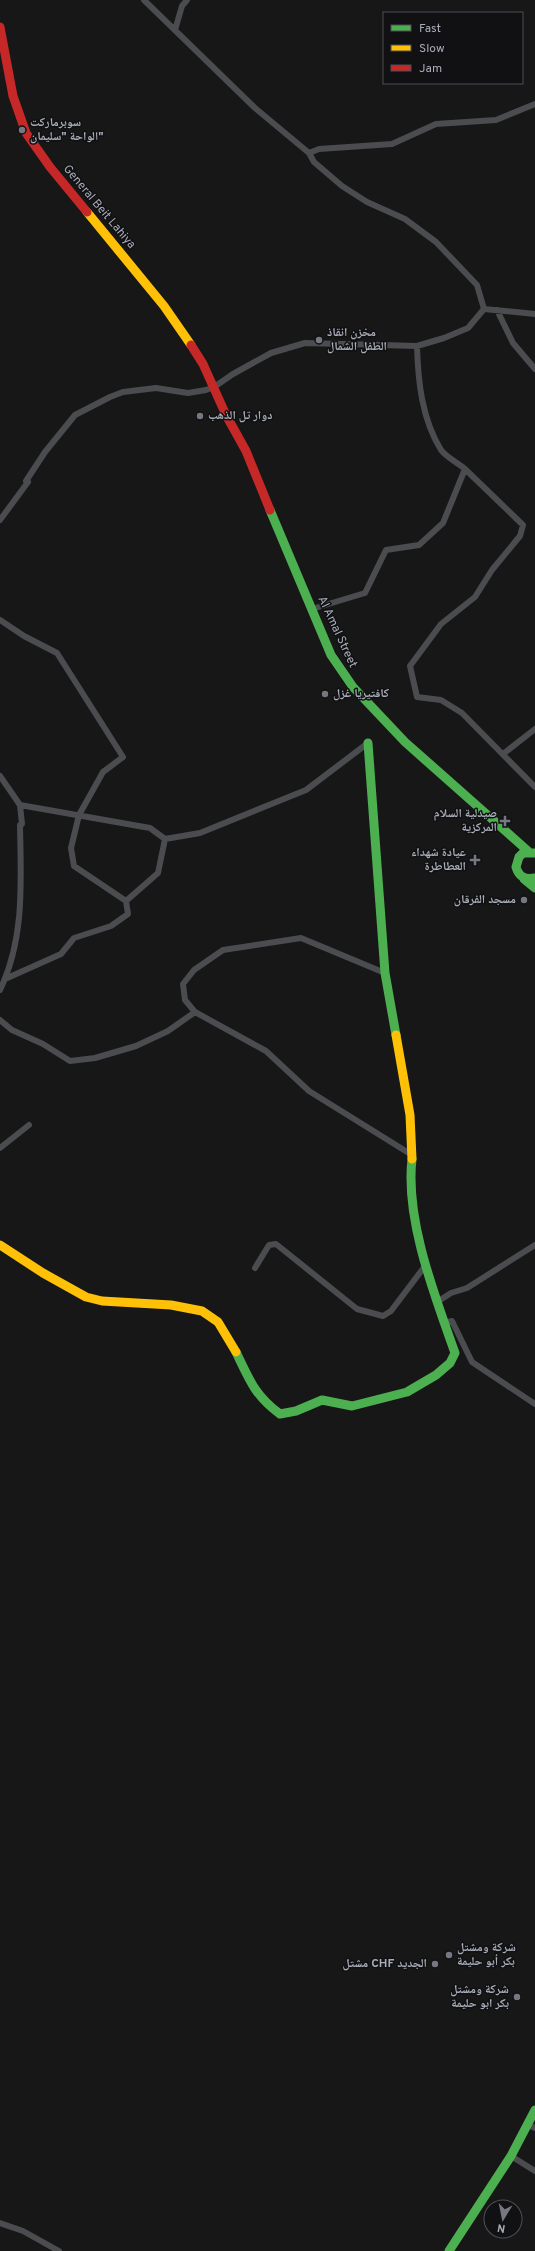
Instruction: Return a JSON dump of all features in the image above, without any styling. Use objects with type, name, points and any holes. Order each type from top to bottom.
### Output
[{"type":"street","points":[[144,0],[255,108],[309,153],[314,162],[342,186],[367,202],[405,219],[436,242],[477,285],[484,309]]},
{"type":"street","points":[[175,30],[182,6],[187,0]]},
{"type":"street","name":"General Beit Lahiya","points":[[0,26],[13,96],[26,133],[50,167],[127,259],[183,331],[214,387]]},
{"type":"street","points":[[309,153],[319,149],[392,144],[436,124],[496,120],[535,104]]},
{"type":"street","points":[[0,520],[28,482],[26,481],[45,452],[75,415],[123,392],[156,388],[188,393],[214,387],[233,374],[271,353],[305,343],[417,346],[444,338],[468,328],[484,309]]},
{"type":"street","points":[[484,309],[535,314]]},
{"type":"street","points":[[497,310],[513,343],[535,369]]},
{"type":"street","points":[[417,346],[418,383],[428,420],[442,451],[465,469],[523,524],[520,536],[492,570],[475,597],[441,624],[410,666],[417,697],[441,700],[462,714],[504,754],[535,787]]},
{"type":"street","name":"Al Amal Street","points":[[214,387],[226,415],[246,451],[332,655],[345,678],[366,704],[487,818],[532,852]]},
{"type":"street","points":[[312,609],[365,593],[386,550],[419,545],[443,523],[465,469]]},
{"type":"street","points":[[0,620],[24,636],[57,653],[123,757],[103,772],[79,815],[71,848],[74,866],[126,901],[128,914],[111,926],[74,938],[61,954],[4,979]]},
{"type":"street","points":[[504,754],[535,729]]},
{"type":"street","points":[[20,805],[150,828],[165,839],[200,834],[306,790],[368,743]]},
{"type":"street","points":[[0,1245],[24,1262],[88,1298],[180,1307],[203,1312],[214,1319],[239,1354],[248,1382],[258,1397],[266,1406],[280,1414],[296,1411],[322,1400],[352,1406],[407,1392],[423,1385],[450,1363],[455,1353],[436,1302],[425,1266],[410,1174],[412,1155],[410,1115],[385,973],[368,743]]},
{"type":"street","points":[[0,776],[20,805],[22,824],[20,825],[21,908],[13,957],[0,990]]},
{"type":"street","points":[[126,901],[158,873],[165,839]]},
{"type":"street","points":[[532,852],[519,855],[514,864],[517,873],[535,888]]},
{"type":"street","points":[[524,879],[535,878]]},
{"type":"street","points":[[385,973],[301,938],[223,950],[194,970],[183,984],[185,1000],[195,1012],[266,1051],[309,1091],[412,1155]]},
{"type":"street","points":[[0,1020],[12,1030],[43,1044],[70,1061],[95,1058],[136,1046],[168,1031],[195,1012]]},
{"type":"street","points":[[0,1148],[29,1125]]},
{"type":"street","points":[[255,1268],[269,1245],[276,1244],[357,1309],[383,1316],[391,1312],[425,1266]]},
{"type":"street","points":[[436,1302],[451,1293],[467,1288],[535,1245]]},
{"type":"street","points":[[444,1323],[452,1321],[472,1362],[535,1404]]},
{"type":"street","points":[[449,2251],[531,2126],[535,2110]]},
{"type":"street","points":[[511,2156],[535,2171]]},
{"type":"street","points":[[0,2223],[23,2231],[59,2251]]},
{"type":"traffic: fast","points":[[270,510],[331,655],[353,687],[405,742],[528,851]]},
{"type":"traffic: fast","points":[[368,743],[385,973],[396,1035]]},
{"type":"traffic: fast","points":[[535,853],[523,853],[519,857],[516,867],[523,877],[528,879],[535,878]]},
{"type":"traffic: fast","points":[[524,879],[535,888]]},
{"type":"traffic: fast","points":[[236,1352],[249,1379],[259,1394],[264,1401],[280,1414],[296,1411],[322,1400],[352,1406],[407,1392],[436,1375],[450,1363],[455,1353],[423,1258],[417,1232],[411,1183],[412,1159]]},
{"type":"traffic: fast","points":[[449,2251],[511,2156],[535,2110]]},
{"type":"traffic: slow","points":[[87,212],[164,306],[191,345]]},
{"type":"traffic: slow","points":[[396,1035],[410,1115],[412,1159]]},
{"type":"traffic: slow","points":[[0,1245],[43,1273],[86,1297],[102,1301],[171,1305],[202,1311],[218,1322],[236,1352]]},
{"type":"traffic: jam","points":[[0,27],[13,96],[26,133],[50,167],[87,212]]},
{"type":"traffic: jam","points":[[191,345],[203,364],[226,415],[246,451],[270,510]]},
{"type":"place","name":"سوبرماركت الواحة \"سليمان\"","points":[[22,130]]},
{"type":"place","name":"مخزن انقاذ الطفل الشمال","points":[[319,340]]},
{"type":"place","name":"دوار تل الذهب","points":[[200,416]]},
{"type":"place","name":"كافتيريا غزل","points":[[325,694]]},
{"type":"place","name":"صيدلية السلام المركزية","points":[[505,821]]},
{"type":"place","name":"عيادة شهداء العطاطرة","points":[[475,860]]},
{"type":"place","name":"مسجد الفرقان","points":[[524,900]]},
{"type":"place","name":"شركة ومشتل بكر أبو حليمة","points":[[449,1955]]},
{"type":"place","name":"مشتل CHF الجديد","points":[[435,1964]]},
{"type":"place","name":"شركة ومشتل بكر ابو حليمة","points":[[517,1997]]}]
